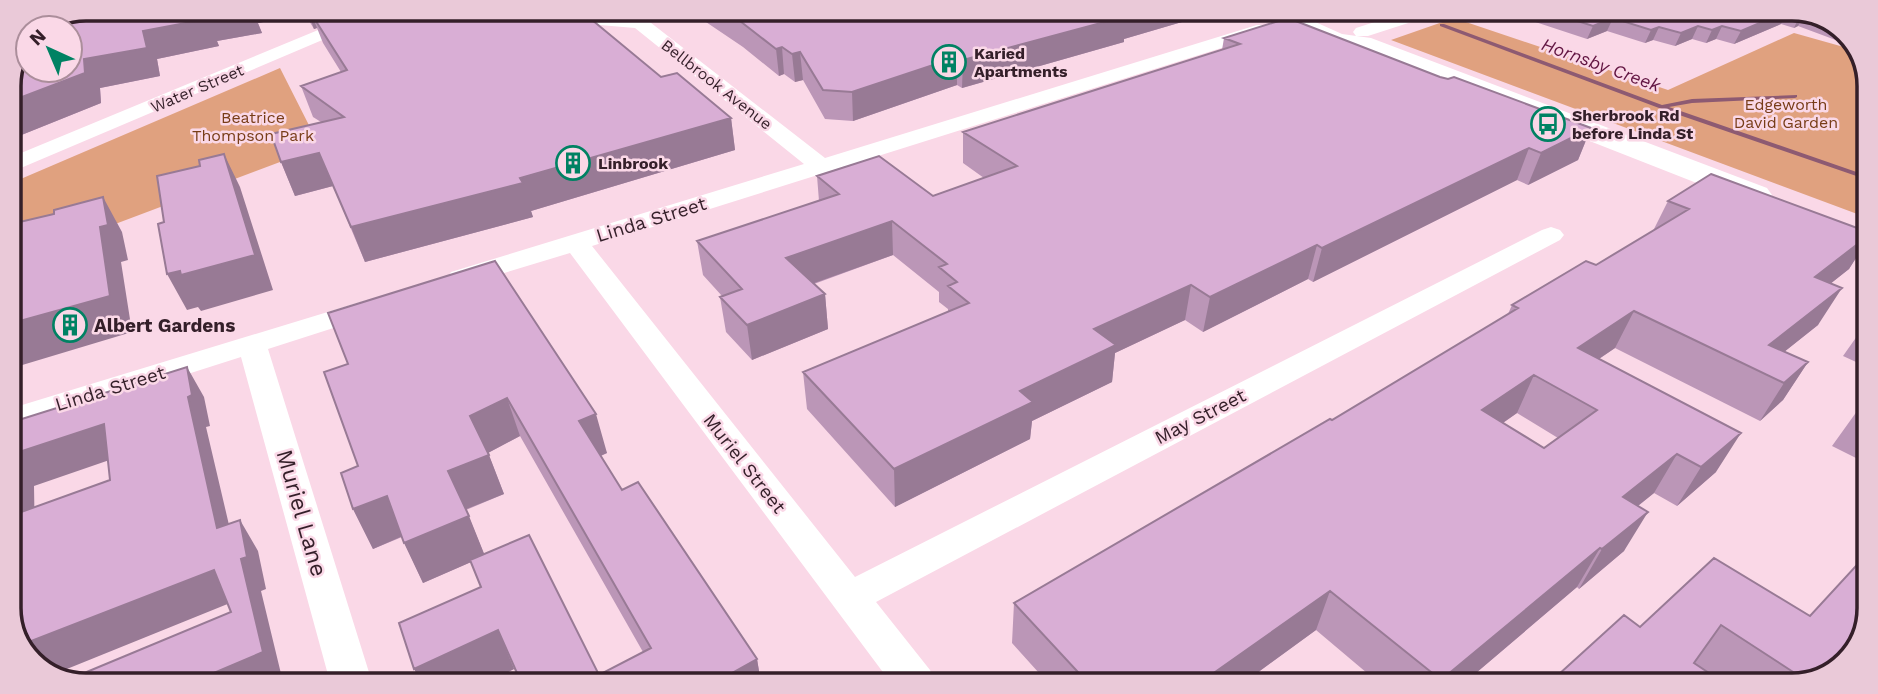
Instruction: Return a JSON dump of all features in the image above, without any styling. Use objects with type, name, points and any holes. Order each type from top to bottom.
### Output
[{"type":"main road","points":[[1302,21],[1348,35],[1781,205]]},
{"type":"street","name":"Water Street","points":[[21,161],[356,21]]},
{"type":"street","name":"Bellbrook Avenue","points":[[616,21],[640,23],[821,166]]},
{"type":"street","name":"Linda Street","points":[[433,287],[821,166],[1265,21]]},
{"type":"street","points":[[1348,35],[1394,21]]},
{"type":"street","name":"May Street","points":[[849,598],[1551,235]]},
{"type":"street","name":"Muriel Street","points":[[576,243],[907,673]]},
{"type":"street","name":"Linda Street","points":[[21,416],[395,299]]},
{"type":"street","name":"Muriel Lane","points":[[252,344],[348,673]]},
{"type":"green space","name":"Edgeworth David Garden","points":[[1445,21],[1463,21],[1668,90],[1794,33],[1844,47],[1854,65],[1857,82],[1857,214],[1391,40]]},
{"type":"green space","name":"Beatrice Thompson Park","points":[[280,68],[320,147],[21,259],[21,179]]},
{"type":"building","points":[[84,21],[196,21],[143,31],[147,48],[84,59]]},
{"type":"building","points":[[316,21],[593,21],[661,77],[677,73],[731,118],[520,178],[523,183],[351,227],[319,153],[281,162],[271,134],[344,117],[301,86],[347,70]]},
{"type":"building","points":[[740,21],[1108,21],[963,60],[957,57],[852,92],[823,90],[800,52],[792,54],[782,47],[776,49]]},
{"type":"building","points":[[1278,21],[1296,21],[1440,77],[1454,77],[1591,128],[1541,153],[1529,148],[1322,248],[1317,245],[1210,297],[1191,285],[1094,329],[1116,345],[1020,391],[1033,402],[894,469],[803,372],[969,303],[948,286],[957,282],[939,267],[947,264],[892,221],[786,258],[825,294],[747,325],[720,297],[742,289],[697,241],[839,194],[817,176],[879,156],[933,196],[1017,166],[963,132],[1240,44],[1224,38]]},
{"type":"building","points":[[1577,21],[1606,21],[1593,26]]},
{"type":"building","points":[[1622,21],[1764,21],[1741,31],[1722,26],[1712,30],[1698,26],[1681,33],[1659,27],[1651,30]]},
{"type":"building","points":[[21,84],[56,84],[21,97]]},
{"type":"building","points":[[224,154],[255,255],[181,275],[180,271],[167,274],[158,224],[164,222],[157,176],[200,166],[199,160]]},
{"type":"building","points":[[1711,174],[1857,228],[1857,245],[1815,277],[1842,288],[1769,345],[1808,362],[1784,383],[1634,311],[1578,348],[1741,433],[1701,467],[1677,454],[1623,497],[1648,512],[1600,548],[1449,673],[1432,673],[1330,591],[1214,673],[1079,673],[1014,603],[1332,420],[1518,308],[1512,305],[1586,261],[1596,265],[1689,209],[1668,201]],"holes":[[[1534,375],[1597,410],[1544,448],[1482,410]]]},
{"type":"building","points":[[103,197],[108,225],[100,227],[110,296],[21,321],[21,222],[54,214],[54,210]]},
{"type":"building","points":[[495,261],[596,414],[579,421],[622,490],[638,482],[757,659],[732,673],[603,673],[651,648],[507,398],[470,416],[489,455],[448,471],[469,516],[404,543],[387,496],[353,509],[341,473],[358,466],[324,372],[348,364],[328,313]]},
{"type":"building","points":[[187,367],[192,395],[188,397],[217,528],[240,520],[247,557],[241,559],[263,652],[214,673],[85,673],[231,612],[214,570],[31,641],[23,625],[21,612],[21,512],[110,480],[104,424],[21,451],[21,419]]},
{"type":"building","points":[[529,535],[598,673],[517,673],[498,630],[414,669],[399,623],[481,587],[470,560]]},
{"type":"building","points":[[1714,558],[1810,616],[1857,565],[1854,629],[1838,654],[1813,670],[1794,673],[1721,625],[1694,663],[1709,673],[1560,673],[1624,615],[1640,627]]},
{"type":"waterway","name":"Hornsby Creek","points":[[1442,25],[1661,107]]},
{"type":"waterway","points":[[1661,107],[1692,101],[1795,96]]},
{"type":"waterway","name":"Hornsby Creek","points":[[1661,107],[1857,174]]},
{"type":"place","name":"Karied Apartments","points":[[949,62]]},
{"type":"place","name":"Sherbrook Rd before Linda St","points":[[1548,124]]},
{"type":"place","name":"Linbrook","points":[[573,163]]},
{"type":"place","name":"Albert Gardens","points":[[70,325]]}]
